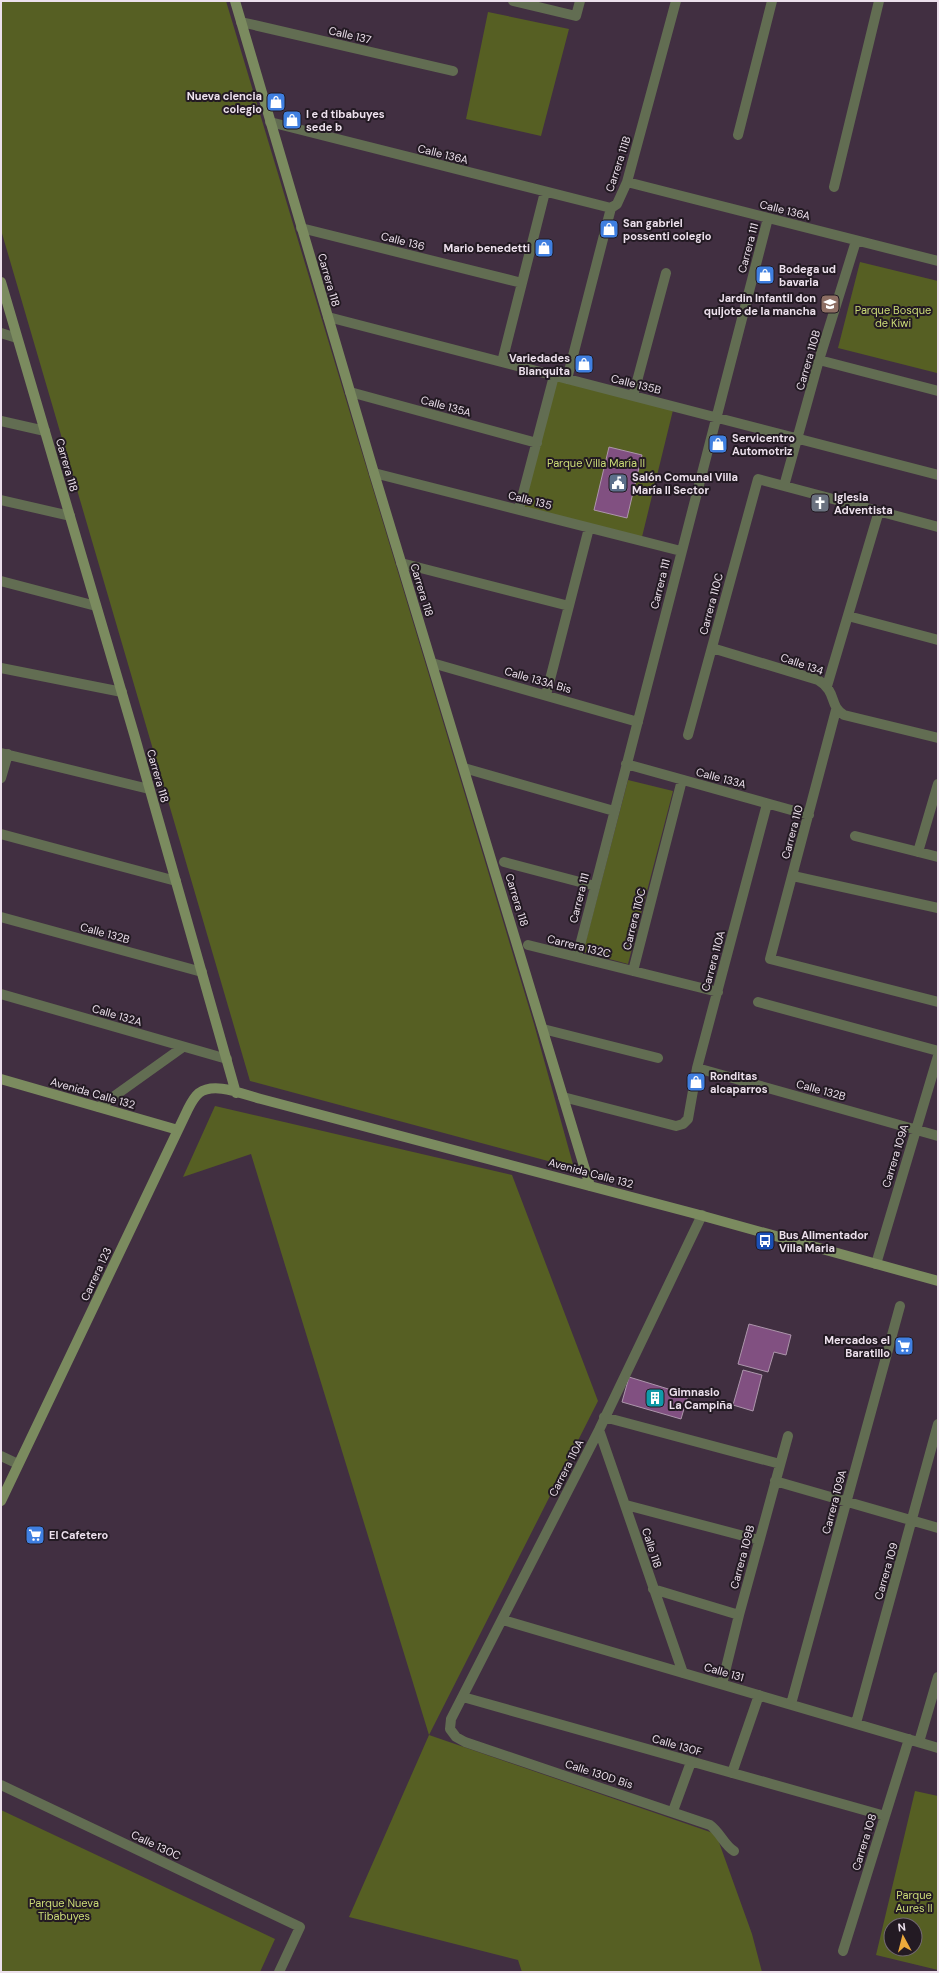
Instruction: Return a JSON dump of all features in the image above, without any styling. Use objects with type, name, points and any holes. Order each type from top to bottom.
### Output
[{"type":"street","name":"Carrera 118","points":[[235,1],[374,473],[590,1186]]},
{"type":"street","points":[[513,1],[576,16],[580,1]]},
{"type":"street","name":"Carrera 111B","points":[[567,379],[611,208],[617,204],[627,182],[676,1]]},
{"type":"street","points":[[738,135],[772,1]]},
{"type":"street","points":[[834,187],[879,1]]},
{"type":"street","name":"Calle 137","points":[[241,22],[453,71]]},
{"type":"street","name":"Calle 136A","points":[[270,122],[611,208]]},
{"type":"street","name":"Calle 136A","points":[[627,182],[938,261]]},
{"type":"street","points":[[502,362],[545,192]]},
{"type":"street","name":"Carrera 111","points":[[577,957],[768,218]]},
{"type":"street","name":"Calle 136","points":[[301,228],[522,283]]},
{"type":"street","name":"Carrera 110B","points":[[784,486],[799,439],[819,360],[856,241]]},
{"type":"street","points":[[632,396],[666,273]]},
{"type":"street","name":"Carrera 118","points":[[1,282],[122,692],[236,1092]]},
{"type":"street","name":"Calle 135B","points":[[328,317],[938,475]]},
{"type":"street","points":[[1,333],[17,338]]},
{"type":"street","points":[[819,360],[938,391]]},
{"type":"street","points":[[519,509],[554,376]]},
{"type":"street","name":"Calle 135A","points":[[350,392],[537,443]]},
{"type":"street","points":[[1,422],[45,431]]},
{"type":"street","name":"Calle 135","points":[[374,473],[681,551]]},
{"type":"street","name":"Carrera 110C","points":[[688,735],[758,479],[784,486]]},
{"type":"street","points":[[784,486],[938,527]]},
{"type":"street","points":[[1,500],[70,516]]},
{"type":"street","points":[[827,686],[879,511]]},
{"type":"street","points":[[546,695],[589,528]]},
{"type":"street","points":[[401,563],[569,606]]},
{"type":"street","points":[[1,581],[96,606]]},
{"type":"street","points":[[848,616],[938,640]]},
{"type":"street","name":"Calle 134","points":[[712,648],[818,680],[827,686],[836,710]]},
{"type":"street","name":"Calle 133A Bis","points":[[432,663],[638,722]]},
{"type":"street","points":[[1,668],[122,692]]},
{"type":"street","points":[[836,710],[844,715],[938,738]]},
{"type":"street","name":"Carrera 110","points":[[836,710],[770,959],[938,1002]]},
{"type":"street","points":[[1,778],[4,754],[149,789]]},
{"type":"street","name":"Calle 133A","points":[[626,764],[809,815]]},
{"type":"street","points":[[464,768],[614,811]]},
{"type":"street","name":"Carrera 110C","points":[[633,971],[682,780]]},
{"type":"street","points":[[918,852],[938,784]]},
{"type":"street","name":"Carrera 110A","points":[[563,1097],[676,1126],[683,1124],[688,1118],[697,1068],[767,804]]},
{"type":"street","points":[[1,834],[176,881]]},
{"type":"street","points":[[854,836],[938,858]]},
{"type":"street","points":[[504,862],[595,886]]},
{"type":"street","points":[[793,876],[938,908]]},
{"type":"street","name":"Calle 132B","points":[[1,917],[202,972]]},
{"type":"street","name":"Carrera 132C","points":[[528,945],[718,992]]},
{"type":"street","name":"Calle 132A","points":[[1,994],[227,1060]]},
{"type":"street","points":[[758,1002],[938,1051]]},
{"type":"street","points":[[543,1028],[658,1058]]},
{"type":"street","points":[[99,1107],[183,1047]]},
{"type":"street","name":"Carrera 109A","points":[[876,1264],[938,1056]]},
{"type":"street","name":"Calle 132B","points":[[697,1068],[938,1136]]},
{"type":"street","name":"Avenida Calle 132","points":[[1,1079],[178,1130]]},
{"type":"street","name":"Carrera 123","points":[[1,1501],[188,1109],[198,1094],[212,1088],[236,1092]]},
{"type":"street","name":"Avenida Calle 132","points":[[236,1092],[702,1215],[938,1281]]},
{"type":"street","name":"Carrera 110A","points":[[450,1729],[452,1719],[599,1430],[702,1215]]},
{"type":"street","name":"Carrera 109A","points":[[791,1704],[900,1306]]},
{"type":"street","points":[[604,1417],[780,1464]]},
{"type":"street","name":"Carrera 109","points":[[856,1723],[913,1521],[938,1424]]},
{"type":"street","name":"Calle 118","points":[[599,1430],[683,1673]]},
{"type":"street","name":"Carrera 109B","points":[[722,1684],[739,1615],[788,1436]]},
{"type":"street","points":[[1,1456],[18,1464]]},
{"type":"street","points":[[775,1481],[938,1528]]},
{"type":"street","points":[[626,1505],[759,1540]]},
{"type":"street","points":[[653,1589],[739,1615]]},
{"type":"street","name":"Calle 131","points":[[503,1620],[938,1748]]},
{"type":"street","points":[[919,1742],[938,1677]]},
{"type":"street","points":[[732,1774],[759,1695]]},
{"type":"street","name":"Calle 130F","points":[[463,1697],[885,1816]]},
{"type":"street","name":"Calle 130D Bis","points":[[450,1729],[456,1737],[466,1742],[673,1811],[710,1825],[717,1831],[728,1848],[734,1851]]},
{"type":"street","name":"Carrera 108","points":[[843,1951],[909,1739]]},
{"type":"street","points":[[673,1811],[691,1762]]},
{"type":"street","name":"Calle 130C","points":[[1,1785],[300,1927],[279,1972]]},
{"type":"green space","points":[[1,1],[226,1],[534,1024],[574,1168],[250,1081],[1,230]]},
{"type":"green space","points":[[488,12],[569,29],[541,136],[466,119]]},
{"type":"green space","name":"Parque Bosque de Kiwi","points":[[860,262],[938,281],[937,373],[838,348]]},
{"type":"green space","name":"Parque Villa María II","points":[[554,376],[674,406],[641,541],[519,509]]},
{"type":"green space","points":[[628,780],[673,791],[628,964],[583,952]]},
{"type":"green space","points":[[215,1106],[512,1175],[598,1401],[429,1735],[251,1154],[183,1177]]},
{"type":"green space","points":[[429,1735],[716,1834],[752,1934],[762,1972],[522,1972],[518,1960],[349,1917]]},
{"type":"green space","name":"Parque Aures II","points":[[915,1791],[938,1796],[938,1970],[884,1957],[923,1957],[923,1917],[885,1917]]},
{"type":"green space","name":"Parque Nueva Tibabuyes","points":[[1,1810],[275,1939],[260,1972],[1,1972]]},
{"type":"green space","name":"Parque Aures II","points":[[883,1926],[883,1957],[876,1955]]},
{"type":"building","name":"Salón Comunal Villa María II Sector","points":[[609,447],[642,455],[627,518],[594,510]]},
{"type":"building","points":[[749,1324],[791,1335],[786,1355],[774,1352],[768,1372],[738,1364]]},
{"type":"building","points":[[743,1370],[762,1375],[753,1411],[733,1405]]},
{"type":"building","name":"Gimnasio La Campiña","points":[[629,1377],[688,1395],[681,1419],[622,1402]]},
{"type":"place","name":"Nueva ciencia colegio","points":[[276,102]]},
{"type":"place","name":"I e d tibabuyes sede b","points":[[292,120]]},
{"type":"place","name":"San gabriel possenti colegio","points":[[609,229]]},
{"type":"place","name":"Mario benedetti","points":[[544,248]]},
{"type":"place","name":"Bodega ud bavaria","points":[[765,275]]},
{"type":"place","name":"Jardin Infantil don quijote de la mancha","points":[[830,304]]},
{"type":"place","name":"Variedades Blanquita","points":[[584,364]]},
{"type":"place","name":"Servicentro Automotriz","points":[[718,444]]},
{"type":"place","name":"Salón Comunal Villa María II Sector","points":[[618,483]]},
{"type":"place","name":"Iglesia Adventista","points":[[820,503]]},
{"type":"place","name":"Ronditas alcaparros","points":[[696,1082]]},
{"type":"place","name":"Bus Alimentador Villa Maria","points":[[765,1241]]},
{"type":"place","name":"Mercados el Baratillo","points":[[904,1346]]},
{"type":"place","name":"Gimnasio La Campiña","points":[[655,1398]]},
{"type":"place","name":"El Cafetero","points":[[35,1535]]}]
